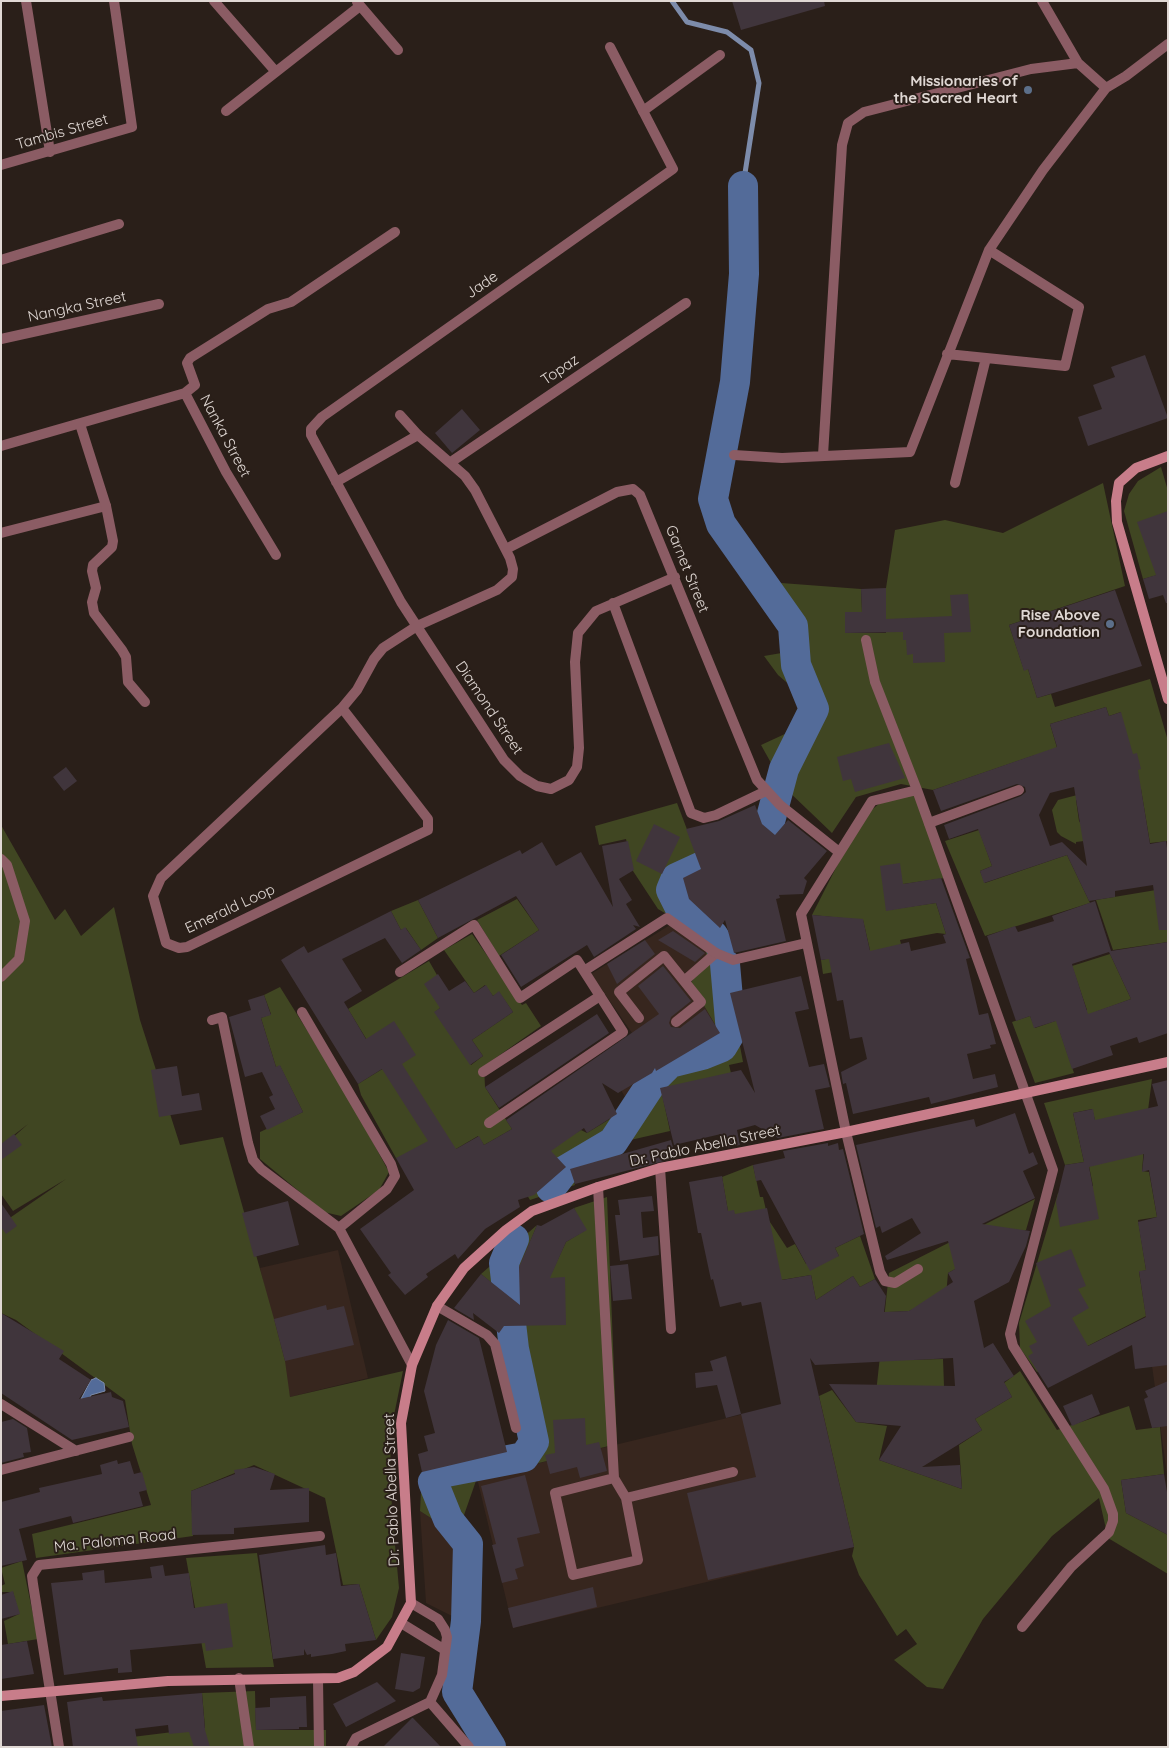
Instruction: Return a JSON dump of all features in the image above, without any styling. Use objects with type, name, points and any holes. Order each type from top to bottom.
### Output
[{"type":"street","points":[[26,1],[50,152]]},
{"type":"street","name":"Tambis Street","points":[[1,165],[132,127],[114,1]]},
{"type":"street","points":[[214,1],[276,72]]},
{"type":"street","points":[[1042,1],[1078,63],[1106,88]]},
{"type":"street","points":[[226,111],[358,4],[398,50]]},
{"type":"street","points":[[734,455],[782,458],[910,452],[989,250],[1044,170],[1106,88],[1126,76],[1168,44]]},
{"type":"street","points":[[610,47],[643,111],[720,56]]},
{"type":"street","points":[[823,455],[842,145],[848,124],[864,112],[1031,69],[1078,63]]},
{"type":"street","name":"Jade","points":[[311,429],[322,417],[673,169],[643,111]]},
{"type":"street","points":[[1,260],[119,224]]},
{"type":"street","points":[[184,393],[195,385],[187,363],[190,358],[268,309],[291,302],[395,232]]},
{"type":"street","points":[[947,354],[1065,366],[1079,307],[989,250]]},
{"type":"street","name":"Topaz","points":[[451,462],[686,302]]},
{"type":"street","name":"Nangka Street","points":[[1,339],[159,304]]},
{"type":"street","points":[[955,483],[986,358]]},
{"type":"street","name":"Nanka Street","points":[[1,446],[184,393],[226,472],[276,555]]},
{"type":"street","name":"Emerald Loop","points":[[342,708],[428,819],[428,830],[187,947],[179,948],[166,943],[153,896],[161,878],[342,708],[357,690],[374,658],[383,648],[417,626],[506,585],[512,577],[513,569],[506,549],[475,490],[451,462],[418,435],[400,415]]},
{"type":"street","points":[[80,424],[106,506],[113,541],[112,547],[93,565],[92,572],[96,588],[92,602],[94,613],[122,650],[126,657],[128,682],[145,702]]},
{"type":"street","name":"Diamond Street","points":[[311,429],[313,443],[336,482],[380,567],[417,626],[504,760],[520,776],[537,786],[551,789],[569,780],[577,767],[579,748],[575,662],[578,633],[596,611],[675,577]]},
{"type":"street","points":[[336,482],[418,435]]},
{"type":"street","points":[[1168,456],[1136,468],[1119,483],[1116,501],[1117,522],[1168,699]]},
{"type":"street","name":"Garnet Street","points":[[506,549],[617,492],[633,489],[644,501],[750,766],[768,793],[780,805],[839,852]]},
{"type":"street","points":[[1,533],[106,506]]},
{"type":"street","points":[[613,603],[691,813],[704,818],[716,815],[768,793]]},
{"type":"street","points":[[866,640],[875,682],[917,790],[1053,1170],[1010,1334],[1013,1346],[1104,1490],[1113,1520],[1109,1532],[1071,1567],[1022,1627]]},
{"type":"street","points":[[917,790],[872,801],[801,914],[846,1132],[880,1272],[885,1280],[895,1283],[918,1269]]},
{"type":"street","points":[[929,823],[1020,790]]},
{"type":"street","points":[[1,859],[7,865],[25,921],[19,959],[1,977]]},
{"type":"street","points":[[584,971],[667,918],[716,953],[733,960],[806,943]]},
{"type":"street","points":[[400,972],[474,925],[520,998],[577,960],[623,1032],[489,1122]]},
{"type":"street","points":[[684,981],[716,953]]},
{"type":"street","points":[[639,1018],[618,992],[664,956],[701,1002],[676,1022]]},
{"type":"street","points":[[483,1072],[600,996]]},
{"type":"street","points":[[302,1012],[391,1164],[395,1176],[387,1189],[338,1228]]},
{"type":"street","points":[[212,1020],[222,1018],[253,1160],[261,1169],[338,1228],[412,1365]]},
{"type":"street","name":"Dr. Pablo Abella Street","points":[[1,1696],[49,1690],[239,1678],[338,1678],[354,1672],[387,1647],[411,1603],[401,1424],[412,1365],[437,1306],[464,1268],[506,1230],[546,1205],[660,1168],[846,1132],[1168,1062]]},
{"type":"street","points":[[660,1168],[671,1329]]},
{"type":"street","points":[[598,1187],[614,1478],[626,1498],[638,1560],[573,1575],[555,1492],[614,1478]]},
{"type":"street","points":[[437,1306],[487,1335],[496,1344],[516,1428]]},
{"type":"street","points":[[1,1404],[76,1451]]},
{"type":"street","points":[[1,1470],[129,1437]]},
{"type":"street","points":[[626,1498],[733,1472]]},
{"type":"street","name":"Ma. Paloma Road","points":[[58,1747],[32,1576],[39,1566],[45,1563],[320,1536]]},
{"type":"street","points":[[351,1747],[356,1738],[430,1702],[442,1675],[447,1637],[438,1619],[411,1603]]},
{"type":"street","points":[[401,1623],[445,1650]]},
{"type":"street","points":[[239,1678],[249,1747]]},
{"type":"street","points":[[318,1679],[319,1747]]},
{"type":"street","points":[[430,1702],[469,1747]]},
{"type":"shaded area","points":[[670,925],[721,961],[723,1034],[650,1075],[630,1105],[607,1067],[633,1041],[632,1033],[591,974]]},
{"type":"shaded area","points":[[338,1250],[368,1378],[290,1397],[260,1268]]},
{"type":"shaded area","points":[[1168,1267],[1168,1482],[1139,1271]]},
{"type":"shaded area","points":[[819,1396],[854,1547],[513,1628],[477,1478]]},
{"type":"shaded area","points":[[420,1511],[457,1535],[462,1621],[426,1603]]},
{"type":"green space","points":[[1161,467],[1168,491],[1168,572],[1143,579],[1124,511],[1129,494],[1138,481]]},
{"type":"green space","points":[[1103,483],[1125,586],[1009,625],[1024,670],[1028,669],[1037,698],[1051,694],[1055,707],[1150,679],[1168,741],[1168,841],[1150,843],[1141,789],[1076,800],[1079,821],[1092,840],[1076,842],[1076,844],[1057,832],[1052,810],[1058,800],[1104,788],[1121,712],[1109,716],[1106,707],[1050,724],[1060,758],[1045,770],[1035,755],[933,790],[901,784],[856,797],[832,833],[785,788],[761,745],[800,727],[814,706],[778,675],[764,656],[799,650],[798,630],[768,582],[861,589],[862,612],[845,612],[845,633],[886,633],[886,588],[895,530],[945,520],[1003,533]]},
{"type":"green space","points":[[915,794],[945,878],[903,884],[887,910],[936,903],[946,934],[937,933],[900,940],[901,944],[873,965],[823,974],[821,960],[870,950],[863,920],[812,915],[844,852],[869,812],[880,803]]},
{"type":"green space","points":[[677,803],[702,869],[681,883],[689,899],[731,938],[730,967],[736,991],[730,993],[743,1062],[729,1065],[731,1073],[661,1089],[670,1131],[626,1141],[617,1155],[571,1169],[575,1185],[530,1200],[518,1180],[547,1150],[581,1130],[587,1133],[631,1106],[650,1075],[720,1033],[691,983],[706,955],[707,938],[658,909],[633,871],[626,839],[599,845],[595,826]]},
{"type":"green space","points":[[1,825],[55,920],[65,909],[81,936],[114,907],[140,1020],[180,1145],[223,1137],[285,1361],[290,1397],[403,1371],[390,1435],[392,1512],[399,1588],[392,1617],[376,1640],[359,1584],[343,1585],[325,1498],[254,1465],[191,1491],[193,1536],[36,1558],[32,1534],[151,1505],[132,1444],[125,1400],[16,1320],[1,1313],[1,1224],[66,1179],[13,1211],[1,1194],[1,1148],[28,1124],[1,1145]]},
{"type":"green space","points":[[979,830],[992,866],[980,871],[985,883],[1067,855],[1090,903],[985,936],[945,841]]},
{"type":"green space","points":[[1168,888],[1168,942],[1113,950],[1096,900]]},
{"type":"green space","points":[[517,899],[539,930],[499,956],[477,920]]},
{"type":"green space","points":[[418,900],[438,938],[421,950],[406,928],[401,930],[391,911]]},
{"type":"green space","points":[[472,934],[522,1005],[526,1003],[541,1026],[484,1066],[485,1087],[512,1129],[484,1145],[478,1136],[444,1156],[396,1158],[361,1095],[358,1084],[384,1068],[348,1009],[429,961],[437,975],[440,1008],[435,1012],[471,1065],[483,1056],[472,1040],[513,1012],[499,992],[493,996],[485,985],[474,993],[444,950]]},
{"type":"green space","points":[[1110,954],[1131,999],[1098,1011],[1060,1032],[1074,1073],[1035,1083],[1012,1022],[1030,1016],[1035,1028],[1087,1010],[1072,966]]},
{"type":"green space","points":[[280,987],[346,1093],[389,1172],[379,1190],[341,1216],[324,1212],[260,1159],[260,1132],[303,1112],[280,1066],[276,1067],[261,1018],[271,1014],[264,995]]},
{"type":"green space","points":[[1152,1079],[1146,1126],[1095,1120],[1092,1109],[1073,1113],[1084,1162],[1065,1165],[1044,1103]]},
{"type":"green space","points":[[1144,1146],[1142,1171],[1149,1172],[1157,1217],[1138,1220],[1146,1270],[1139,1272],[1146,1316],[1037,1372],[1020,1348],[1019,1323],[1058,1193],[1093,1186],[1088,1161]]},
{"type":"green space","points":[[753,1165],[760,1197],[763,1197],[768,1219],[787,1248],[795,1244],[806,1264],[818,1258],[839,1256],[835,1248],[860,1236],[875,1279],[860,1287],[853,1276],[816,1300],[811,1275],[781,1280],[735,1214],[728,1211],[722,1177]]},
{"type":"green space","points":[[607,1197],[617,1444],[477,1478],[457,1535],[420,1511],[422,1472],[507,1452],[526,1434],[505,1294],[481,1274],[537,1225],[522,1261],[551,1274],[566,1242],[584,1231],[574,1208]]},
{"type":"green space","points":[[1035,1199],[1026,1230],[948,1273],[946,1296],[909,1311],[889,1312],[889,1326],[904,1360],[943,1359],[944,1386],[876,1393],[889,1273]]},
{"type":"green space","points":[[1020,1371],[1057,1430],[1129,1406],[1136,1430],[1160,1427],[1164,1474],[1121,1480],[1126,1513],[1168,1535],[1168,1574],[1108,1538],[1099,1498],[1052,1536],[983,1619],[943,1689],[927,1687],[894,1660],[917,1644],[906,1629],[897,1636],[859,1575],[852,1556],[854,1547],[819,1396],[832,1390],[856,1422],[887,1426],[879,1460],[962,1489],[959,1445],[982,1430],[975,1419],[1012,1397],[1004,1383]]},
{"type":"green space","points":[[257,1553],[274,1667],[206,1668],[186,1558]]},
{"type":"green space","points":[[22,1561],[38,1639],[8,1644],[4,1621],[19,1614],[13,1592],[1,1592],[1,1586],[5,1584],[1,1568]]},
{"type":"green space","points":[[255,1691],[256,1730],[326,1730],[326,1747],[109,1747],[108,1740],[205,1728],[202,1693]]},
{"type":"water","points":[[96,1378],[104,1383],[105,1391],[91,1395],[89,1399],[81,1399],[91,1380]]},
{"type":"building","points":[[732,1],[824,1],[825,6],[741,30]]},
{"type":"building","points":[[1145,355],[1168,418],[1088,446],[1078,417],[1102,409],[1093,385],[1115,377],[1111,367]]},
{"type":"building","points":[[462,409],[480,430],[452,453],[435,433]]},
{"type":"building","points":[[1168,511],[1168,603],[1166,603],[1163,595],[1149,599],[1143,579],[1156,575],[1137,522]]},
{"type":"building","points":[[886,588],[886,619],[952,616],[950,595],[968,594],[971,632],[944,633],[945,662],[913,663],[913,654],[907,655],[906,640],[903,640],[903,632],[845,633],[845,612],[862,612],[861,589]]},
{"type":"building","points":[[1115,590],[1142,666],[1037,698],[1028,669],[1024,671],[1009,625]]},
{"type":"building","points":[[1106,707],[1109,716],[1121,712],[1133,754],[1137,753],[1141,769],[1138,770],[1150,844],[1166,841],[1168,855],[1168,930],[1159,930],[1153,885],[1115,891],[1115,897],[1089,901],[1067,855],[984,883],[980,871],[992,866],[978,829],[949,839],[944,825],[1021,796],[1026,792],[1025,787],[1017,784],[941,811],[933,790],[1057,747],[1050,724]],"holes":[[[1074,787],[1087,866],[1062,842],[1050,846],[1039,815],[1050,793]]]},
{"type":"building","points":[[889,743],[905,778],[855,792],[851,779],[843,781],[837,757]]},
{"type":"building","points":[[66,767],[77,781],[64,791],[53,777]]},
{"type":"building","points":[[755,805],[762,824],[775,835],[788,820],[827,851],[804,878],[807,881],[803,894],[779,895],[780,898],[776,899],[786,941],[734,953],[725,920],[720,928],[689,899],[683,878],[701,869],[686,829],[719,821]]},
{"type":"building","points":[[654,824],[680,837],[662,874],[636,861]]},
{"type":"building","points":[[628,841],[634,870],[619,879],[632,900],[626,904],[640,927],[633,925],[636,929],[594,957],[587,945],[521,987],[501,955],[539,930],[516,896],[438,938],[418,900],[520,850],[522,854],[542,842],[556,866],[581,852],[613,907],[602,846]]},
{"type":"building","points":[[900,863],[903,884],[941,878],[970,958],[966,959],[979,1015],[988,1013],[996,1044],[990,1045],[991,1048],[967,1054],[973,1079],[995,1074],[998,1087],[931,1104],[929,1097],[853,1114],[846,1083],[843,1084],[841,1072],[867,1059],[862,1037],[850,1039],[843,1000],[837,1001],[829,959],[821,960],[812,915],[863,919],[870,951],[909,942],[911,951],[946,943],[943,935],[946,934],[936,903],[886,911],[880,866]]},
{"type":"building","points":[[1095,901],[1111,951],[1168,942],[1168,1033],[1139,1043],[1137,1037],[1110,1046],[1113,1055],[1072,1069],[1056,1021],[1034,1028],[1030,1016],[1016,1021],[987,936],[1015,926],[1018,932],[1054,921],[1052,916]],"holes":[[[1109,952],[1131,999],[1088,1014],[1072,964]]]},
{"type":"building","points":[[391,911],[401,930],[405,927],[421,950],[402,963],[385,938],[342,959],[362,991],[344,1002],[366,1039],[394,1021],[416,1055],[402,1064],[456,1149],[479,1136],[484,1145],[512,1129],[506,1120],[659,1014],[638,986],[663,966],[691,1001],[671,1017],[669,1023],[671,1027],[680,1028],[705,1009],[720,1033],[656,1071],[655,1068],[652,1073],[618,1093],[602,1083],[617,1114],[587,1133],[584,1128],[551,1151],[566,1167],[534,1195],[518,1200],[520,1207],[485,1229],[458,1259],[455,1254],[426,1274],[428,1277],[405,1295],[388,1275],[391,1273],[360,1229],[414,1190],[396,1158],[428,1141],[382,1069],[358,1084],[281,960],[304,946],[308,953]]},
{"type":"building","points":[[673,931],[705,953],[695,962],[658,940]]},
{"type":"building","points":[[645,940],[655,954],[617,984],[607,964]]},
{"type":"building","points":[[438,974],[449,991],[465,981],[474,993],[486,985],[493,996],[499,991],[513,1012],[472,1040],[483,1056],[470,1065],[434,1012],[440,1008],[424,984]]},
{"type":"building","points":[[801,976],[809,1009],[795,1012],[809,1067],[824,1064],[830,1087],[815,1090],[824,1129],[778,1138],[755,1125],[737,1130],[740,1145],[725,1148],[721,1134],[674,1145],[660,1088],[741,1070],[755,1093],[730,993]]},
{"type":"building","points":[[264,995],[271,1015],[261,1018],[276,1067],[280,1065],[303,1112],[267,1130],[260,1116],[275,1109],[269,1097],[273,1095],[262,1072],[245,1077],[229,1017],[251,1010],[248,1000]]},
{"type":"building","points":[[597,1014],[609,1033],[499,1108],[485,1087]]},
{"type":"building","points":[[177,1066],[182,1096],[199,1093],[202,1110],[159,1117],[151,1070]]},
{"type":"building","points":[[1168,1080],[1168,1365],[1135,1369],[1132,1345],[1048,1388],[1028,1356],[1033,1353],[1029,1346],[1037,1342],[1025,1321],[1051,1306],[1036,1263],[1071,1249],[1086,1286],[1078,1289],[1089,1308],[1072,1318],[1088,1346],[1146,1317],[1139,1271],[1146,1270],[1138,1222],[1157,1217],[1149,1170],[1142,1172],[1144,1154],[1089,1167],[1099,1219],[1060,1227],[1056,1202],[1065,1165],[1084,1162],[1073,1113],[1093,1109],[1095,1120],[1158,1106],[1152,1084]]},
{"type":"building","points":[[1015,1113],[1029,1154],[1033,1152],[1038,1164],[1023,1171],[1035,1198],[982,1224],[1030,1231],[1026,1246],[1009,1282],[974,1301],[984,1348],[993,1343],[1014,1376],[1004,1382],[1012,1397],[975,1419],[982,1430],[922,1467],[960,1465],[962,1489],[879,1460],[901,1426],[856,1422],[829,1384],[955,1386],[953,1358],[815,1365],[810,1358],[854,1547],[708,1580],[687,1493],[756,1477],[741,1414],[781,1404],[761,1302],[742,1306],[741,1302],[720,1307],[713,1279],[711,1280],[701,1233],[698,1233],[689,1182],[722,1176],[728,1211],[734,1210],[735,1214],[767,1208],[782,1280],[811,1275],[816,1300],[853,1276],[860,1287],[875,1279],[886,1296],[884,1312],[909,1311],[953,1282],[948,1273],[955,1269],[948,1241],[887,1260],[885,1256],[921,1233],[912,1218],[882,1233],[880,1226],[876,1228],[856,1145],[974,1119],[976,1127]]},
{"type":"building","points":[[14,1134],[22,1145],[1,1160],[1,1144]]},
{"type":"building","points":[[671,1140],[676,1158],[575,1184],[570,1169]]},
{"type":"building","points":[[828,1143],[828,1146],[838,1143],[839,1150],[843,1149],[864,1234],[835,1248],[839,1256],[810,1271],[761,1180],[756,1181],[753,1165],[785,1158],[783,1151]]},
{"type":"building","points":[[652,1196],[654,1211],[641,1212],[643,1238],[658,1236],[659,1255],[620,1261],[615,1215],[620,1215],[618,1200]]},
{"type":"building","points":[[288,1201],[299,1245],[254,1257],[242,1213]]},
{"type":"building","points":[[1,1203],[17,1226],[6,1234],[1,1227]]},
{"type":"building","points":[[574,1208],[587,1230],[566,1242],[550,1278],[565,1277],[566,1325],[504,1326],[499,1333],[473,1313],[474,1320],[454,1308],[481,1274],[520,1305],[519,1267],[537,1225],[541,1226]]},
{"type":"building","points":[[628,1264],[632,1299],[613,1301],[610,1266]]},
{"type":"building","points":[[326,1305],[327,1310],[344,1306],[354,1345],[285,1361],[274,1319]]},
{"type":"building","points":[[1,1313],[64,1351],[59,1359],[91,1380],[79,1399],[111,1392],[112,1397],[123,1401],[129,1427],[72,1440],[1,1393]]},
{"type":"building","points":[[448,1320],[479,1338],[507,1452],[422,1472],[418,1454],[428,1451],[424,1436],[435,1433],[424,1391],[436,1345]]},
{"type":"building","points":[[726,1356],[741,1414],[726,1418],[717,1385],[696,1388],[695,1373],[713,1371],[710,1361]]},
{"type":"building","points":[[1168,1381],[1168,1426],[1152,1428],[1144,1399],[1148,1397],[1145,1391]]},
{"type":"building","points":[[1092,1394],[1100,1414],[1072,1426],[1063,1406]]},
{"type":"building","points":[[585,1418],[586,1445],[599,1442],[607,1471],[580,1478],[577,1467],[550,1474],[545,1455],[555,1453],[553,1420]]},
{"type":"building","points":[[13,1419],[27,1428],[31,1452],[23,1453],[24,1457],[1,1463],[1,1422]]},
{"type":"building","points":[[117,1460],[118,1464],[130,1461],[134,1474],[142,1472],[147,1490],[139,1492],[143,1506],[73,1523],[71,1516],[19,1529],[27,1560],[1,1566],[1,1502],[40,1492],[39,1488],[102,1474],[100,1465]]},
{"type":"building","points":[[254,1467],[275,1474],[270,1490],[309,1488],[309,1522],[234,1528],[234,1534],[192,1535],[191,1491],[235,1474],[234,1470]]},
{"type":"building","points":[[1164,1474],[1168,1498],[1168,1535],[1126,1513],[1121,1480]]},
{"type":"building","points":[[525,1475],[540,1533],[517,1538],[524,1566],[515,1569],[518,1579],[502,1583],[492,1545],[496,1544],[481,1486]]},
{"type":"building","points":[[325,1545],[326,1555],[336,1553],[341,1586],[359,1584],[376,1640],[345,1644],[346,1651],[332,1654],[311,1657],[311,1654],[307,1655],[304,1649],[304,1655],[273,1659],[259,1555]]},
{"type":"building","points":[[163,1565],[165,1576],[189,1573],[194,1608],[227,1603],[233,1647],[206,1651],[205,1643],[130,1650],[132,1672],[118,1673],[118,1668],[64,1675],[51,1583],[83,1580],[82,1573],[104,1570],[105,1583],[152,1578],[150,1567]]},
{"type":"building","points":[[593,1587],[597,1607],[513,1628],[508,1608]]},
{"type":"building","points":[[13,1591],[20,1614],[1,1619],[1,1595]]},
{"type":"building","points":[[27,1641],[34,1674],[1,1679],[1,1645]]},
{"type":"building","points":[[401,1653],[425,1657],[420,1688],[413,1692],[395,1689]]},
{"type":"building","points":[[377,1682],[396,1701],[346,1727],[333,1704]]},
{"type":"building","points":[[202,1693],[205,1730],[210,1747],[194,1747],[189,1732],[169,1734],[168,1725],[135,1729],[138,1747],[73,1747],[67,1702],[102,1697],[103,1701]]},
{"type":"building","points":[[306,1696],[307,1727],[299,1727],[299,1729],[256,1730],[255,1708],[270,1707],[270,1698]]},
{"type":"building","points":[[44,1705],[52,1747],[1,1747],[1,1711]]},
{"type":"building","points":[[412,1718],[441,1747],[383,1747]]},
{"type":"waterway","points":[[672,1],[687,22],[727,32],[751,50],[759,83],[743,186]]},
{"type":"waterway","points":[[721,947],[713,935],[680,908],[671,890],[676,878],[752,843],[769,825],[784,769],[814,709],[796,665],[793,626],[721,524],[713,499],[735,382],[744,274],[743,186]]},
{"type":"waterway","points":[[551,1188],[564,1171],[613,1142],[655,1078],[670,1063],[702,1055],[722,1047],[731,1032],[725,964]]},
{"type":"waterway","points":[[491,1747],[457,1692],[466,1621],[468,1544],[448,1519],[433,1482],[441,1473],[524,1457],[534,1442],[514,1349],[504,1263],[514,1239]]},
{"type":"place","name":"Missionaries of the Sacred Heart","points":[[1028,90]]},
{"type":"place","name":"Rise Above Foundation","points":[[1110,624]]}]
